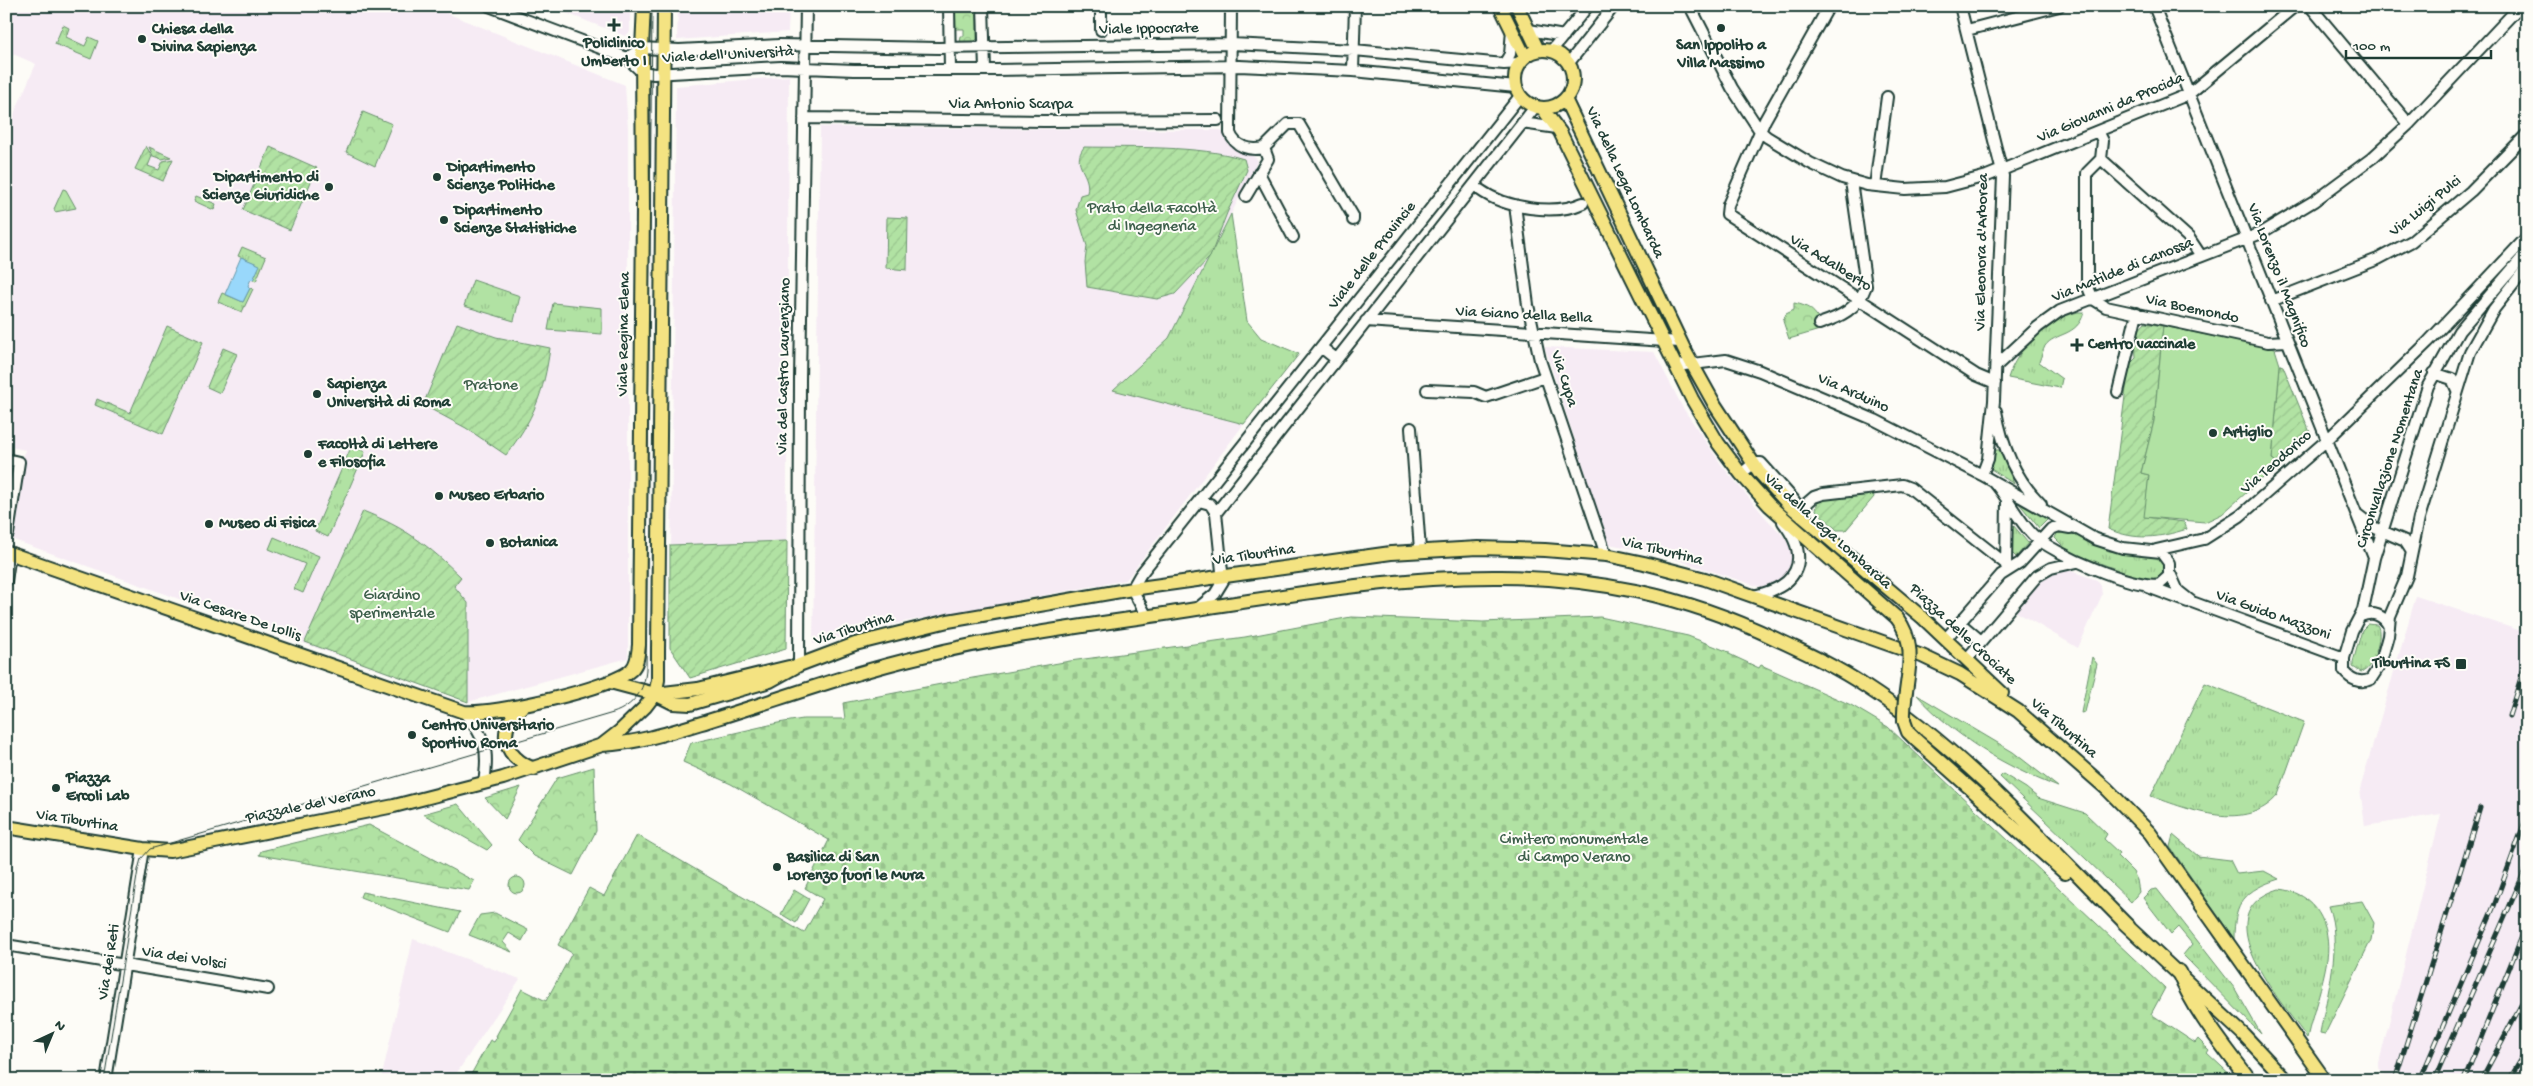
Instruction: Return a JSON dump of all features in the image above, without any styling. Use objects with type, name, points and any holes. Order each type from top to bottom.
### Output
[{"type":"highway","points":[[2179,972],[2190,998],[2202,1017],[2249,1080]]},
{"type":"main road","name":"Viale Regina Elena","points":[[610,682],[628,673],[636,663],[638,644],[644,210],[642,48],[644,6]]},
{"type":"main road","points":[[464,712],[483,713],[523,706],[610,682],[655,694],[658,680],[664,6]]},
{"type":"main road","points":[[1500,6],[1512,30],[1522,60]]},
{"type":"main road","points":[[1518,6],[1538,50]]},
{"type":"main road","points":[[1538,50],[1551,51],[1560,55],[1568,64],[1573,82],[1565,99],[1556,105],[1538,107],[1518,91],[1515,74],[1522,60],[1538,50]]},
{"type":"main road","name":"Via della Lega Lombarda","points":[[1565,99],[1680,342],[1715,405],[1771,486],[1804,518],[1858,565]]},
{"type":"main road","name":"Via della Lega Lombarda","points":[[1538,107],[1558,128],[1703,418],[1741,474],[1769,505],[1897,618],[1906,633],[1910,649],[1904,719],[1906,729],[2038,850],[2129,927]]},
{"type":"main road","name":"Via Tiburtina","points":[[655,694],[673,703],[690,704],[756,686],[799,665],[855,644],[948,621],[1132,589],[1420,550],[1507,549],[1606,555],[1692,575],[1940,664],[1977,684],[2018,711],[2136,817],[2168,856],[2325,1080]]},
{"type":"main road","name":"Via Cesare De Lollis","points":[[8,553],[464,712]]},
{"type":"main road","name":"Piazza delle Crociate","points":[[1858,565],[1924,618],[2018,711]]},
{"type":"main road","points":[[602,745],[652,738],[772,702],[862,671],[936,652],[1009,637],[1146,615],[1412,579],[1508,576],[1604,584],[1652,593],[1746,625],[1809,655],[1850,677],[1886,700],[1955,754],[2129,927],[2244,1035],[2286,1080]]},
{"type":"main road","name":"Piazzale del Verano","points":[[143,849],[180,849],[386,808],[534,769],[602,745],[638,715],[655,694]]},
{"type":"main road","points":[[523,706],[510,720],[506,740],[515,760],[534,769]]},
{"type":"main road","name":"Via Tiburtina","points":[[6,827],[143,849]]},
{"type":"street","name":"Viale dell'Università","points":[[489,6],[627,58],[642,72],[663,74],[781,67],[806,68]]},
{"type":"street","name":"Via del Castro Laurenziano","points":[[799,665],[800,371],[806,6]]},
{"type":"street","points":[[949,6],[950,70]]},
{"type":"street","points":[[983,6],[985,70]]},
{"type":"street","points":[[1101,6],[1101,30]]},
{"type":"street","points":[[1231,6],[1230,133],[1232,139],[1250,149],[1264,148],[1288,124],[1296,122],[1302,127],[1353,216],[1353,220]]},
{"type":"street","points":[[1551,51],[1588,6]]},
{"type":"street","points":[[1568,64],[1614,6]]},
{"type":"street","points":[[1690,6],[1718,64],[1760,131],[1829,6]]},
{"type":"street","name":"Via Eleonora d'Arborea","points":[[1960,6],[2001,171],[2002,208],[1995,383]]},
{"type":"street","points":[[1966,30],[2059,6]]},
{"type":"street","name":"Via Lorenzo il Magnifico","points":[[2154,6],[2374,558]]},
{"type":"street","name":"Via Giovanni da Procida","points":[[1760,131],[1810,163],[1851,181],[1905,189],[1945,187],[2001,171],[2189,94],[2295,6]]},
{"type":"street","points":[[2310,6],[2409,124]]},
{"type":"street","name":"Via Matilde di Canossa","points":[[1996,366],[2053,315],[2247,238],[2292,215],[2335,187],[2372,158],[2409,124],[2520,6]]},
{"type":"street","points":[[1353,71],[1358,7]]},
{"type":"street","points":[[1504,64],[1510,54],[1512,30]]},
{"type":"street","points":[[1529,30],[1564,36]]},
{"type":"street","name":"Viale Ippocrate","points":[[779,45],[984,48],[1232,44],[1354,50],[1504,64],[1522,60]]},
{"type":"street","name":"Viale dell'Università","points":[[627,58],[642,48],[779,45]]},
{"type":"street","points":[[806,68],[985,70],[1232,66],[1353,71],[1518,91]]},
{"type":"street","name":"Viale delle Provincie","points":[[1132,589],[1140,576],[1449,184],[1518,91]]},
{"type":"street","points":[[1875,186],[1888,97]]},
{"type":"street","points":[[1216,513],[1464,196],[1522,123],[1538,107]]},
{"type":"street","name":"Via Antonio Scarpa","points":[[804,118],[1044,121],[1218,120]]},
{"type":"street","points":[[1522,123],[1558,128]]},
{"type":"street","name":"Via Adalberto","points":[[1760,131],[1728,205],[1728,216],[1976,375],[1995,383]]},
{"type":"street","points":[[2093,299],[2087,285],[2087,173],[2101,159],[2103,141],[2098,131]]},
{"type":"street","name":"Via Luigi Pulci","points":[[2271,301],[2378,259],[2412,241],[2471,191],[2527,134]]},
{"type":"street","points":[[1246,196],[1268,159],[1264,148]]},
{"type":"street","points":[[2101,159],[2189,238],[2201,256]]},
{"type":"street","points":[[1258,173],[1293,237]]},
{"type":"street","points":[[1819,324],[1844,314],[1859,300],[1866,286],[1851,181]]},
{"type":"street","points":[[1449,184],[1464,196]]},
{"type":"street","points":[[1480,190],[1498,202],[1516,205],[1558,209],[1584,203]]},
{"type":"street","name":"Via Cupa","points":[[1516,205],[1520,256],[1533,332],[1546,377],[1606,555]]},
{"type":"street","name":"Circonvallazione Nomentana","points":[[2400,369],[2472,298],[2527,237]]},
{"type":"street","name":"Circonvallazione Nomentana","points":[[2344,658],[2354,627],[2361,616],[2374,558],[2415,422],[2434,373],[2463,326],[2527,252]]},
{"type":"street","points":[[2344,658],[2344,671],[2351,678],[2362,682],[2372,679],[2380,665],[2392,611],[2407,576],[2415,532],[2470,352],[2485,322],[2527,267]]},
{"type":"street","name":"Via Boemondo","points":[[2093,299],[2106,307],[2268,342],[2287,341]]},
{"type":"street","points":[[2118,392],[2136,313]]},
{"type":"street","name":"Via Giano della Bella","points":[[1366,321],[1680,342]]},
{"type":"street","points":[[1321,347],[1336,359]]},
{"type":"street","name":"Via Arduino","points":[[1691,363],[1726,360],[1760,371],[1872,418],[2051,513]]},
{"type":"street","points":[[1676,366],[1691,363]]},
{"type":"street","name":"Via Teodorico","points":[[2083,532],[2111,545],[2156,550],[2204,539],[2220,530],[2326,440],[2400,369]]},
{"type":"street","points":[[2434,373],[2452,380],[2458,390]]},
{"type":"street","points":[[1427,390],[1474,392],[1486,397],[1546,377]]},
{"type":"street","points":[[1982,475],[1988,459],[1995,383]]},
{"type":"street","points":[[1994,401],[2004,442],[2015,470],[2031,493],[2051,513],[2083,532]]},
{"type":"street","points":[[1411,428],[1420,550]]},
{"type":"street","points":[[6,460],[19,462],[8,534]]},
{"type":"street","points":[[1741,474],[1754,463]]},
{"type":"street","name":"Via Guido Mazzoni","points":[[1994,482],[2026,527],[2040,540],[2077,562],[2344,658]]},
{"type":"street","points":[[1804,518],[1808,503],[1819,495],[1902,485],[1910,488],[2006,567],[2017,566],[2040,540],[2057,526],[2083,532]]},
{"type":"street","points":[[1949,635],[2006,567],[2007,500]]},
{"type":"street","points":[[1197,609],[1218,591],[1224,576],[1216,513],[1210,504],[1199,501]]},
{"type":"street","points":[[1751,596],[1766,593],[1783,586],[1796,567],[1797,552],[1794,539],[1769,505]]},
{"type":"street","points":[[2356,514],[2382,532],[2404,541],[2412,552]]},
{"type":"street","name":"Via Guido Mazzoni","points":[[2156,550],[2166,556],[2170,573],[2178,591],[2192,602]]},
{"type":"street","points":[[6,581],[8,553]]},
{"type":"street","points":[[1971,654],[2037,576],[2051,568],[2077,562]]},
{"type":"street","points":[[2142,585],[2160,584],[2170,573]]},
{"type":"street","points":[[1132,589],[1146,615]]},
{"type":"street","points":[[2361,616],[2370,613],[2378,615],[2386,620],[2389,627]]},
{"type":"street","points":[[1960,623],[1981,641]]},
{"type":"street","points":[[464,712],[479,730],[486,746],[487,763],[484,783]]},
{"type":"street","name":"Via dei Reti","points":[[106,1080],[143,849]]},
{"type":"street","name":"Via dei Volsci","points":[[6,945],[268,989]]},
{"type":"shaded area","name":"Sapienza Università di Roma","points":[[8,6],[429,6],[625,85],[628,128],[628,658],[468,702],[11,539],[25,450],[6,446],[6,112],[14,114],[36,64],[6,51]]},
{"type":"shaded area","name":"Policlinico Umberto I","points":[[548,6],[630,6],[630,32],[625,36]]},
{"type":"shaded area","points":[[678,6],[789,6],[788,32],[677,40]]},
{"type":"shaded area","points":[[789,76],[786,649],[670,648],[676,86]]},
{"type":"shaded area","points":[[820,127],[1220,130],[1258,160],[1169,338],[1114,389],[1244,424],[1126,580],[903,622],[813,644]]},
{"type":"shaded area","points":[[1545,347],[1654,352],[1683,408],[1723,467],[1790,543],[1792,559],[1786,576],[1781,581],[1766,587],[1760,587],[1656,553],[1603,543],[1605,534]]},
{"type":"shaded area","points":[[2071,571],[2097,580],[2101,586],[2102,595],[2078,648],[2013,610],[2045,578],[2058,572]]},
{"type":"shaded area","points":[[2416,596],[2524,632],[2527,625],[2527,1080],[2390,1080],[2378,1067],[2441,814],[2365,826],[2360,789]]},
{"type":"shaded area","points":[[413,939],[520,979],[452,1080],[381,1080]]},
{"type":"green space","points":[[955,6],[977,6],[977,39],[973,43],[960,43],[961,36],[964,36],[964,29],[956,29]]},
{"type":"green space","points":[[63,25],[69,28],[66,37],[85,46],[89,37],[98,41],[91,59],[55,44]]},
{"type":"green space","points":[[363,112],[392,124],[375,166],[346,152]]},
{"type":"green space","points":[[146,146],[152,156],[148,166],[159,170],[163,161],[173,159],[163,181],[135,169]]},
{"type":"green space","points":[[149,147],[171,157],[162,159],[153,156]]},
{"type":"green space","points":[[270,147],[317,168],[290,230],[243,210]]},
{"type":"green space","name":"Prato della Facoltà di Ingegneria","points":[[1084,147],[1186,149],[1244,159],[1247,170],[1227,213],[1210,257],[1175,294],[1157,299],[1087,287],[1085,262],[1087,246],[1076,210],[1080,195],[1087,193],[1088,186],[1079,159]]},
{"type":"green space","points":[[63,189],[66,190],[76,208],[55,212],[54,209]]},
{"type":"green space","points":[[196,196],[216,204],[214,210],[194,201]]},
{"type":"green space","points":[[1231,214],[1247,321],[1261,338],[1299,354],[1244,424],[1113,390],[1169,338]]},
{"type":"green space","points":[[887,217],[908,218],[907,270],[886,268]]},
{"type":"green space","points":[[242,247],[266,257],[256,281],[253,280],[259,265],[238,256]]},
{"type":"green space","points":[[473,280],[520,296],[514,321],[464,306]]},
{"type":"green space","points":[[250,288],[253,289],[242,312],[218,302],[222,293],[243,302]]},
{"type":"green space","points":[[553,303],[602,308],[602,334],[548,330]]},
{"type":"green space","points":[[1794,303],[1809,308],[1818,318],[1823,329],[1789,339],[1783,321],[1786,314],[1794,310]]},
{"type":"green space","points":[[2078,312],[2084,312],[2077,326],[2049,342],[2045,346],[2039,362],[2062,379],[2060,388],[2008,378],[2019,356],[2035,336],[2056,321]]},
{"type":"green space","name":"Pratone","points":[[457,323],[496,337],[550,348],[541,392],[536,405],[523,430],[506,455],[466,428],[423,405]]},
{"type":"green space","points":[[2145,323],[2163,326],[2154,421],[2141,473],[2149,475],[2145,517],[2184,522],[2187,529],[2157,536],[2138,537],[2108,529],[2129,365],[2136,358],[2135,334]]},
{"type":"green space","points":[[167,326],[203,342],[163,434],[95,405],[97,399],[130,413]]},
{"type":"green space","name":"Artiglio","points":[[2163,326],[2275,349],[2280,365],[2272,459],[2279,464],[2222,514],[2205,522],[2144,517],[2149,475],[2141,473],[2154,421]]},
{"type":"green space","points":[[223,348],[237,354],[220,393],[207,387]]},
{"type":"green space","points":[[2280,365],[2283,366],[2311,435],[2279,464],[2272,459]]},
{"type":"green space","points":[[352,445],[365,452],[328,537],[315,531]]},
{"type":"green space","points":[[1996,450],[2000,450],[2014,484],[1991,469]]},
{"type":"green space","points":[[1873,493],[1874,497],[1846,530],[1837,530],[1816,510],[1817,504],[1822,499]]},
{"type":"green space","points":[[2019,502],[2048,519],[2039,528]]},
{"type":"green space","name":"Giardino sperimentale","points":[[363,511],[392,524],[416,538],[461,577],[454,586],[468,603],[468,702],[305,642]]},
{"type":"green space","points":[[2013,525],[2028,543],[2016,557],[2011,552]]},
{"type":"green space","points":[[2065,530],[2109,551],[2157,557],[2164,564],[2164,573],[2156,580],[2145,580],[2068,551],[2055,538],[2058,531]]},
{"type":"green space","points":[[274,537],[319,556],[303,593],[294,589],[305,564],[269,549]]},
{"type":"green space","points":[[787,541],[786,649],[690,678],[670,648],[670,545]]},
{"type":"green space","name":"Cimitero monumentale di Campo Verano","points":[[1351,617],[1483,622],[1600,617],[1688,636],[1729,652],[1729,654],[1759,668],[1761,665],[1851,705],[1888,727],[2165,988],[2151,1014],[2195,1043],[2198,1039],[2209,1050],[2207,1053],[2236,1080],[468,1080],[490,1040],[494,1042],[497,1037],[522,989],[546,1001],[572,953],[558,945],[589,888],[604,896],[637,835],[804,933],[823,899],[805,888],[829,840],[731,784],[683,762],[691,743],[803,719],[845,719],[843,703],[967,679],[1070,661],[1245,637]]},
{"type":"green space","points":[[2368,624],[2377,625],[2379,630],[2378,644],[2370,666],[2361,672],[2353,667],[2353,662],[2362,630]]},
{"type":"green space","points":[[2092,657],[2097,664],[2085,712],[2081,713]]},
{"type":"green space","points":[[2205,683],[2304,722],[2278,795],[2265,807],[2250,813],[2234,816],[2217,815],[2200,812],[2151,796]]},
{"type":"green space","points":[[1917,695],[2013,752],[2058,787],[2019,770],[1982,749],[1948,725]]},
{"type":"green space","points":[[594,767],[596,831],[573,875],[534,856],[518,840],[557,778]]},
{"type":"green space","points":[[2003,774],[2038,798],[2085,813],[2107,834],[2104,839],[2119,853],[2117,856],[2133,872],[2137,880],[2139,892],[2131,902],[2000,777]]},
{"type":"green space","points":[[521,787],[505,819],[485,798]]},
{"type":"green space","points":[[458,804],[492,845],[487,850],[423,814]]},
{"type":"green space","points":[[369,825],[474,881],[469,890],[259,855],[261,851]]},
{"type":"green space","points":[[2173,835],[2198,856],[2230,860],[2237,874],[2264,871],[2279,879],[2258,888],[2244,899],[2236,916],[2234,939],[2170,847]]},
{"type":"green space","points":[[517,877],[525,885],[517,893],[509,885]]},
{"type":"green space","points":[[2157,889],[2235,989],[2261,1034],[2183,955],[2192,944],[2178,927],[2171,934],[2143,898],[2151,890]]},
{"type":"green space","points":[[2279,889],[2292,891],[2302,896],[2311,904],[2324,923],[2327,934],[2327,959],[2307,1038],[2267,981],[2254,959],[2247,937],[2247,917],[2257,901]]},
{"type":"green space","points":[[794,890],[809,899],[796,923],[781,914]]},
{"type":"green space","points":[[362,892],[460,912],[450,932],[360,897]]},
{"type":"green space","points":[[2362,901],[2374,923],[2371,940],[2325,1034],[2320,1033],[2330,986],[2334,953],[2332,921],[2328,906]]},
{"type":"green space","points":[[495,913],[528,930],[522,941],[509,933],[503,942],[512,952],[469,935],[480,915]]},
{"type":"water","points":[[241,257],[260,265],[253,280],[251,279],[248,286],[250,288],[243,302],[225,294]]},
{"type":"tram line","points":[[104,1080],[138,870],[141,859],[150,849],[613,713],[637,697],[643,684],[646,669],[652,6]]},
{"type":"railway","points":[[2509,716],[2527,658]]},
{"type":"railway","points":[[2395,1080],[2480,808]]},
{"type":"railway","points":[[2420,1080],[2494,906],[2527,816]]},
{"type":"railway","points":[[2434,1080],[2527,866]]},
{"type":"railway","points":[[2464,1080],[2527,924]]},
{"type":"railway","points":[[2481,1080],[2527,994]]},
{"type":"railway","points":[[2509,1080],[2527,1050]]},
{"type":"place","name":"Policlinico Umberto I","points":[[614,25]]},
{"type":"place","name":"San Ippolito a Villa Massimo","points":[[1721,28]]},
{"type":"place","name":"Chiesa della Divina Sapienza","points":[[142,39]]},
{"type":"place","name":"Dipartimento Scienze Politiche","points":[[437,177]]},
{"type":"place","name":"Dipartimento di Scienze Giuridiche","points":[[329,187]]},
{"type":"place","name":"Dipartimento Scienze Statistiche","points":[[444,220]]},
{"type":"place","name":"Centro vaccinale","points":[[2077,345]]},
{"type":"place","name":"Sapienza Università di Roma","points":[[317,394]]},
{"type":"place","name":"Artiglio","points":[[2213,433]]},
{"type":"place","name":"Facoltà di Lettere e Filosofia","points":[[308,454]]},
{"type":"place","name":"Museo Erbario","points":[[439,496]]},
{"type":"place","name":"Museo di Fisica","points":[[209,524]]},
{"type":"place","name":"Botanica","points":[[490,543]]},
{"type":"place","name":"Tiburtina FS","points":[[2461,664]]},
{"type":"place","name":"Centro Universitario Sportivo Roma","points":[[412,735]]},
{"type":"place","name":"Piazza Ercoli Lab","points":[[56,788]]},
{"type":"place","name":"Basilica di San Lorenzo fuori le Mura","points":[[777,867]]}]
